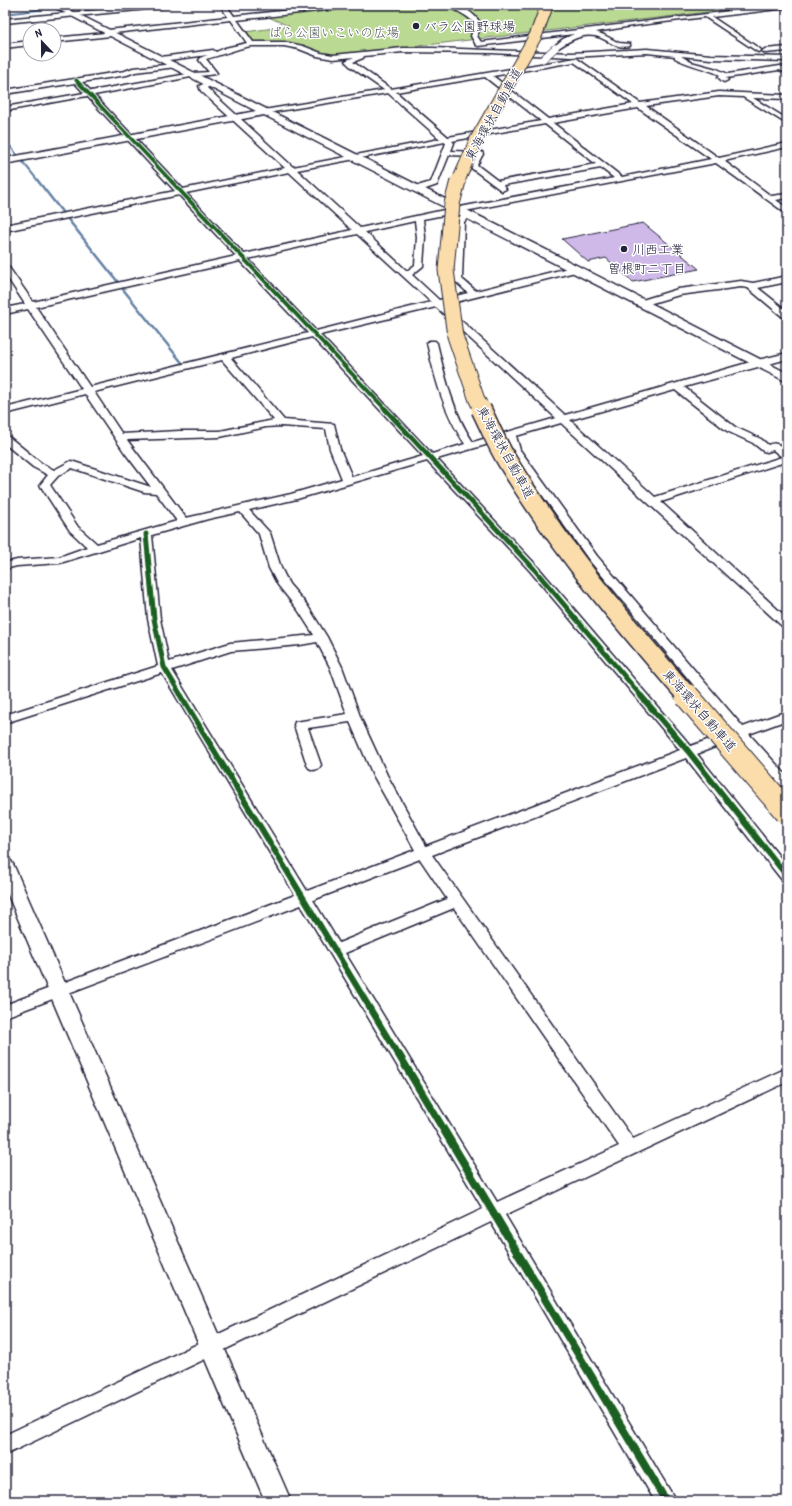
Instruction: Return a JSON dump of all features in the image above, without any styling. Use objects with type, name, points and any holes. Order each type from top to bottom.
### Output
[{"type":"highway","name":"東海環状自動車道","points":[[547,5],[535,37],[474,143],[461,172],[452,203],[447,236],[447,269],[450,304],[456,337],[469,379],[486,422],[514,472],[548,526],[590,583],[640,643],[787,812]]},
{"type":"street","points":[[54,5],[351,157],[576,269],[787,378]]},
{"type":"street","points":[[5,21],[169,5]]},
{"type":"street","points":[[223,5],[251,44]]},
{"type":"street","points":[[62,39],[353,5]]},
{"type":"street","points":[[451,5],[465,11],[476,20],[478,24],[474,36],[476,44]]},
{"type":"street","points":[[5,109],[214,73],[202,60],[223,51],[251,44],[284,44],[296,46],[319,55],[333,57],[428,47],[476,44],[572,32],[585,32],[632,24],[787,6]]},
{"type":"street","points":[[707,16],[758,50]]},
{"type":"street","points":[[503,72],[543,59],[565,40],[585,32],[602,37],[620,46],[658,44],[704,50],[734,50]]},
{"type":"street","points":[[5,46],[22,44]]},
{"type":"street","points":[[476,44],[526,48],[563,54]]},
{"type":"street","points":[[646,44],[711,57]]},
{"type":"street","points":[[161,59],[259,47],[296,46]]},
{"type":"street","points":[[742,50],[774,51],[787,49]]},
{"type":"street","points":[[403,50],[492,50],[586,55],[632,52],[663,52],[711,57],[787,59]]},
{"type":"street","points":[[350,62],[348,61],[394,51]]},
{"type":"street","points":[[5,161],[234,117],[632,52],[665,54],[679,58],[688,63],[714,70],[726,76]]},
{"type":"street","points":[[350,62],[412,54],[524,56],[578,60],[605,60],[642,56],[715,60],[756,58]]},
{"type":"street","points":[[578,60],[640,106],[718,160],[787,212]]},
{"type":"street","points":[[350,62],[390,91],[450,143],[434,183],[417,189]]},
{"type":"street","points":[[19,82],[174,66]]},
{"type":"street","points":[[787,71],[780,68],[722,77],[740,95],[787,122]]},
{"type":"street","points":[[5,92],[127,73],[133,70]]},
{"type":"street","points":[[487,75],[620,179]]},
{"type":"street","points":[[76,80],[534,569],[688,752],[787,876]]},
{"type":"street","points":[[208,84],[203,86],[204,88],[234,117],[787,624]]},
{"type":"street","points":[[5,228],[351,157],[640,106],[708,95],[787,97]]},
{"type":"street","points":[[5,310],[419,217],[718,160],[787,145]]},
{"type":"street","points":[[446,153],[479,154],[473,165],[497,184],[512,199]]},
{"type":"street","points":[[497,184],[602,165]]},
{"type":"street","points":[[770,198],[787,196]]},
{"type":"street","points":[[467,214],[460,221],[458,280],[475,295]]},
{"type":"street","points":[[407,275],[419,266],[422,237],[419,217]]},
{"type":"street","points":[[5,268],[157,490],[184,523]]},
{"type":"street","points":[[5,411],[576,269]]},
{"type":"street","points":[[642,303],[656,298],[691,290],[741,284],[750,285],[787,279]]},
{"type":"street","points":[[750,285],[787,316]]},
{"type":"street","points":[[432,343],[440,382],[460,430],[471,446]]},
{"type":"street","points":[[5,566],[16,562],[60,560],[95,548],[206,516],[293,497],[757,363],[787,356]]},
{"type":"street","points":[[225,357],[280,423]]},
{"type":"street","points":[[677,386],[731,429],[757,441],[785,460]]},
{"type":"street","points":[[121,437],[179,434],[220,434],[266,424],[280,423],[330,426],[335,449],[348,481]]},
{"type":"street","points":[[510,434],[515,450],[593,558],[740,732],[787,785]]},
{"type":"street","points":[[5,440],[37,465],[54,474]]},
{"type":"street","points":[[654,501],[785,460]]},
{"type":"street","points":[[95,548],[74,529],[45,485],[54,474],[71,464],[148,490],[157,490]]},
{"type":"street","points":[[242,508],[264,533],[275,568],[284,585],[303,608],[321,637],[336,666],[354,717],[380,775],[423,853],[630,1148]]},
{"type":"street","points":[[146,534],[154,619],[164,667],[494,1212],[666,1501]]},
{"type":"street","points":[[5,719],[230,647],[300,641],[321,637]]},
{"type":"street","points":[[5,1011],[787,715]]},
{"type":"street","points":[[314,765],[300,725],[354,717]]},
{"type":"street","points":[[5,866],[278,1501]]},
{"type":"street","points":[[336,950],[457,902]]},
{"type":"street","points":[[5,1445],[494,1212],[787,1075]]},
{"type":"green space","name":"ばら公園いこいの広場","points":[[364,5],[768,5],[333,56],[297,45],[253,44],[245,32],[289,26],[266,16]]},
{"type":"building","name":"川西工業","points":[[643,223],[699,269],[633,282],[606,258],[588,262],[562,239]]},
{"type":"waterway","points":[[5,14],[53,8]]},
{"type":"waterway","points":[[5,140],[18,156]]},
{"type":"waterway","points":[[22,161],[39,182]]},
{"type":"waterway","points":[[38,181],[63,213]]},
{"type":"waterway","points":[[67,218],[118,282]]},
{"type":"waterway","points":[[122,288],[183,364]]},
{"type":"cycle path","points":[[76,80],[534,569],[688,751],[787,876]]},
{"type":"cycle path","points":[[146,534],[154,619],[164,667],[494,1212],[666,1501]]},
{"type":"place","name":"バラ公園野球場","points":[[416,26]]},
{"type":"place","name":"川西工業","points":[[624,249]]},
{"type":"district","name":"曽根町二丁目","points":[[647,268]]}]
